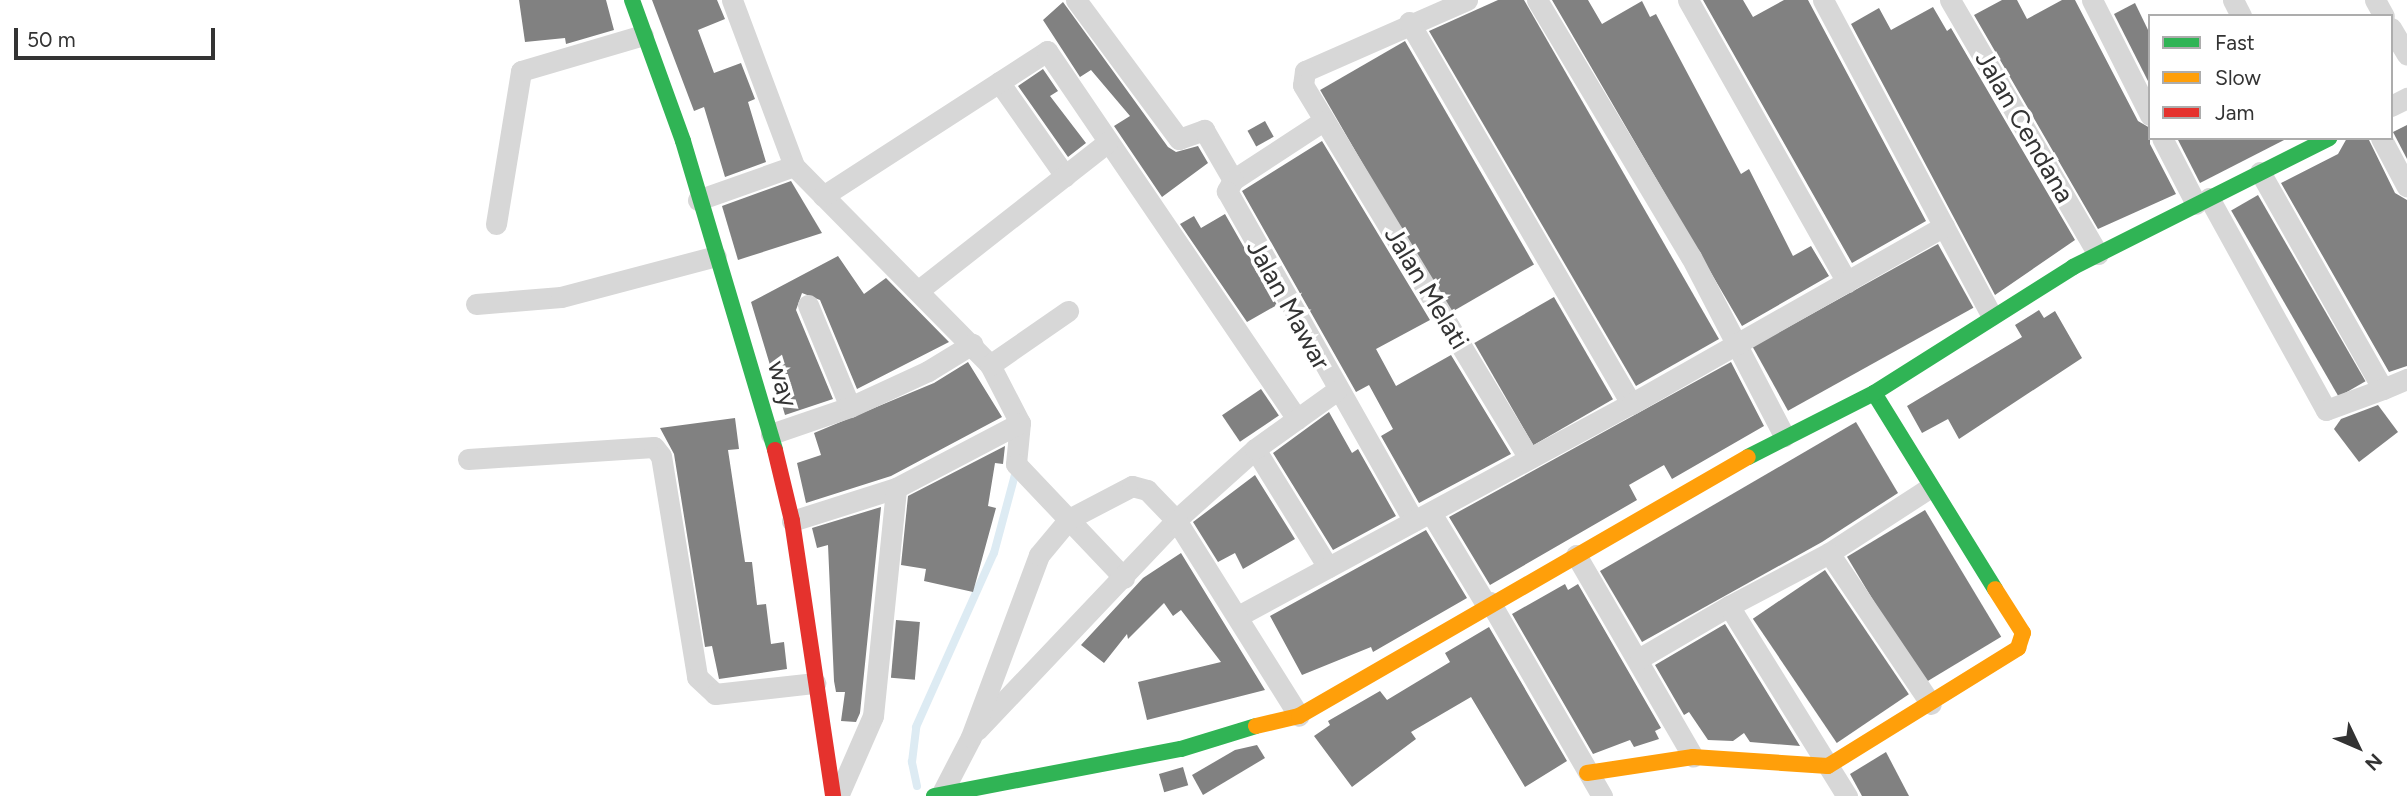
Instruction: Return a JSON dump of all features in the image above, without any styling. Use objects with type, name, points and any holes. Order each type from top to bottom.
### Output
[{"type":"street","name":"way","points":[[632,0],[771,433],[792,521],[835,796]]},
{"type":"street","points":[[732,0],[794,166],[990,365],[1020,423],[1016,464],[1124,578]]},
{"type":"street","points":[[1076,0],[1179,139],[1203,130],[1233,180],[1323,121]]},
{"type":"street","points":[[1467,0],[1409,22],[1631,404]]},
{"type":"street","points":[[1537,0],[1737,344],[1784,436]]},
{"type":"street","points":[[1688,0],[1847,282]]},
{"type":"street","points":[[1823,0],[1991,315]]},
{"type":"street","name":"Jalan Cendana","points":[[1950,0],[2098,254]]},
{"type":"street","points":[[2092,0],[2148,111]]},
{"type":"street","name":"Jalan Melati","points":[[1409,22],[1305,71],[1303,85],[1528,456]]},
{"type":"street","points":[[2393,31],[2407,55]]},
{"type":"street","points":[[496,224],[521,71],[643,35]]},
{"type":"street","points":[[822,196],[1047,51],[1297,419]]},
{"type":"street","points":[[999,82],[1065,176]]},
{"type":"street","points":[[2163,140],[2203,201],[2326,410],[2407,379]]},
{"type":"street","points":[[2382,140],[2407,187]]},
{"type":"street","points":[[938,794],[1024,783],[1181,750],[1209,737],[1299,716],[1345,694],[1488,603],[1784,436],[1874,393],[1991,315],[2098,254],[2260,173],[2316,141]]},
{"type":"street","points":[[919,290],[1108,142]]},
{"type":"street","points":[[698,200],[794,166]]},
{"type":"street","points":[[2260,173],[2383,389]]},
{"type":"street","name":"Jalan Mawar","points":[[1233,180],[1227,193],[1336,391],[1423,517],[1488,603],[1602,796]]},
{"type":"street","points":[[1240,615],[1423,517],[1528,456],[1631,404],[1944,226]]},
{"type":"street","points":[[476,304],[561,297],[716,256]]},
{"type":"street","points":[[808,305],[850,407]]},
{"type":"street","points":[[990,365],[1068,311]]},
{"type":"street","points":[[771,433],[850,407],[928,371],[972,344]]},
{"type":"street","points":[[971,737],[1176,520],[1255,449],[1336,391]]},
{"type":"street","points":[[1587,773],[1693,757],[1828,766],[2018,649],[2023,633],[1929,488],[1874,393]]},
{"type":"street","points":[[792,521],[896,488],[1020,423]]},
{"type":"street","points":[[468,459],[654,447],[661,456],[697,677],[715,694],[816,683]]},
{"type":"street","points":[[1255,449],[1328,568]]},
{"type":"street","points":[[938,794],[971,737],[1038,555],[1069,519],[1132,486],[1147,490],[1176,520],[1240,615],[1299,716]]},
{"type":"street","points":[[835,796],[873,716],[896,488]]},
{"type":"street","points":[[1640,658],[1729,606],[1829,553],[1929,488]]},
{"type":"street","points":[[1829,553],[1931,704]]},
{"type":"street","points":[[1577,555],[1640,658],[1693,757]]},
{"type":"street","points":[[1729,606],[1847,796]]},
{"type":"building","points":[[519,0],[606,0],[614,30],[566,44],[565,38],[525,42]]},
{"type":"building","points":[[652,0],[717,0],[725,19],[698,30],[714,73],[741,63],[755,99],[748,102],[766,162],[725,177],[704,107],[694,111]]},
{"type":"building","points":[[1498,0],[1524,0],[1719,339],[1636,386],[1429,31]]},
{"type":"building","points":[[1552,0],[1588,0],[1602,24],[1642,1],[1650,17],[1656,14],[1741,174],[1749,169],[1793,256],[1811,246],[1829,276],[1742,326]]},
{"type":"building","points":[[1703,0],[1743,0],[1753,17],[1784,0],[1808,0],[1926,221],[1852,263]]},
{"type":"building","points":[[2002,0],[2017,0],[2027,19],[2062,0],[2075,0],[2138,121],[2148,127],[2148,140],[2176,194],[2098,229],[1974,15]]},
{"type":"building","points":[[1063,2],[1168,147],[1176,152],[1198,146],[1208,163],[1162,197],[1114,126],[1130,116],[1091,70],[1080,77],[1043,20]]},
{"type":"building","points":[[2135,3],[2148,30],[2148,81],[2114,14]]},
{"type":"building","points":[[1933,7],[1947,31],[1951,28],[2075,240],[1995,295],[1851,24],[1879,8],[1891,30]]},
{"type":"building","points":[[1405,41],[1534,264],[1449,313],[1320,90]]},
{"type":"building","points":[[1043,69],[1058,91],[1050,96],[1086,143],[1068,157],[1018,86]]},
{"type":"building","points":[[1265,121],[1274,137],[1256,146],[1248,131]]},
{"type":"building","points":[[2407,125],[2407,159],[2393,132]]},
{"type":"building","points":[[2178,140],[2284,140],[2200,183]]},
{"type":"building","points":[[2346,140],[2369,140],[2395,193],[2407,200],[2407,366],[2389,372],[2281,183],[2338,154]]},
{"type":"building","points":[[1322,141],[1430,320],[1376,349],[1396,386],[1451,355],[1511,454],[1419,503],[1381,436],[1393,429],[1369,385],[1356,392],[1242,191]]},
{"type":"building","points":[[791,181],[822,233],[738,260],[722,206]]},
{"type":"building","points":[[2258,195],[2366,381],[2339,397],[2231,210]]},
{"type":"building","points":[[1225,214],[1277,305],[1247,322],[1180,224],[1194,216],[1201,228]]},
{"type":"building","points":[[1938,244],[1973,308],[1788,411],[1753,347]]},
{"type":"building","points":[[838,256],[864,294],[886,278],[949,342],[857,389],[820,300],[802,293],[796,310],[833,399],[785,415],[751,302]]},
{"type":"building","points":[[1554,297],[1613,399],[1533,445],[1474,343]]},
{"type":"building","points":[[2039,310],[2044,318],[2055,311],[2082,358],[1959,439],[1948,419],[1922,433],[1907,406],[2022,337],[2015,325]]},
{"type":"building","points":[[968,362],[1002,417],[891,476],[806,503],[797,463],[821,455],[814,433],[934,383]]},
{"type":"building","points":[[1731,362],[1764,426],[1672,479],[1664,465],[1629,485],[1637,500],[1490,585],[1449,517]]},
{"type":"building","points":[[1261,389],[1279,416],[1240,442],[1222,415]]},
{"type":"building","points":[[2378,405],[2398,432],[2359,462],[2334,429],[2341,419]]},
{"type":"building","points":[[1329,412],[1352,453],[1358,449],[1396,516],[1333,550],[1273,453]]},
{"type":"building","points":[[735,418],[739,449],[728,450],[745,562],[752,562],[757,605],[766,604],[771,644],[784,642],[787,669],[719,679],[712,646],[705,647],[674,454],[660,428]]},
{"type":"building","points":[[1856,422],[1898,493],[1822,542],[1642,642],[1600,571]]},
{"type":"building","points":[[1005,446],[1003,464],[995,463],[988,506],[996,508],[973,592],[924,581],[926,569],[901,565],[908,496]]},
{"type":"building","points":[[1255,475],[1295,539],[1243,569],[1235,553],[1218,562],[1193,522]]},
{"type":"building","points":[[881,507],[860,713],[856,722],[841,721],[845,692],[836,692],[834,681],[828,545],[817,548],[812,528]]},
{"type":"building","points":[[1925,510],[2001,637],[1923,684],[1847,557]]},
{"type":"building","points":[[1426,530],[1467,598],[1373,652],[1371,647],[1302,675],[1270,616]]},
{"type":"building","points":[[1181,553],[1265,690],[1147,720],[1138,682],[1221,662],[1181,610],[1173,616],[1164,603],[1128,639],[1127,634],[1104,663],[1081,645],[1143,578]]},
{"type":"building","points":[[1825,570],[1909,694],[1837,743],[1753,619]]},
{"type":"building","points":[[1565,584],[1568,590],[1578,584],[1661,728],[1655,731],[1659,739],[1634,747],[1630,740],[1593,754],[1512,614]]},
{"type":"building","points":[[896,620],[920,622],[915,680],[891,678]]},
{"type":"building","points":[[1725,624],[1800,746],[1750,742],[1744,733],[1733,741],[1708,740],[1689,712],[1684,715],[1655,665]]},
{"type":"building","points":[[1489,627],[1567,761],[1525,787],[1471,697],[1411,732],[1416,739],[1352,787],[1314,736],[1330,725],[1328,721],[1380,691],[1387,700],[1450,662],[1445,653]]},
{"type":"building","points":[[1257,745],[1265,758],[1203,795],[1192,775],[1235,750]]},
{"type":"building","points":[[1886,752],[1909,796],[1862,796],[1850,774]]},
{"type":"building","points":[[1183,767],[1188,785],[1164,792],[1159,774]]},
{"type":"waterway","points":[[917,786],[912,762],[916,727],[994,553],[1017,467]]},
{"type":"traffic: fast","points":[[632,0],[683,141],[775,450]]},
{"type":"traffic: fast","points":[[1748,457],[1874,393],[2073,267],[2325,140]]},
{"type":"traffic: fast","points":[[1874,393],[1995,589]]},
{"type":"traffic: fast","points":[[934,796],[1181,749],[1256,726]]},
{"type":"traffic: slow","points":[[1256,726],[1299,716],[1748,457]]},
{"type":"traffic: slow","points":[[1587,773],[1693,757],[1828,766],[2018,648],[2023,633],[1995,589]]},
{"type":"traffic: jam","points":[[775,450],[792,521],[833,796]]}]
